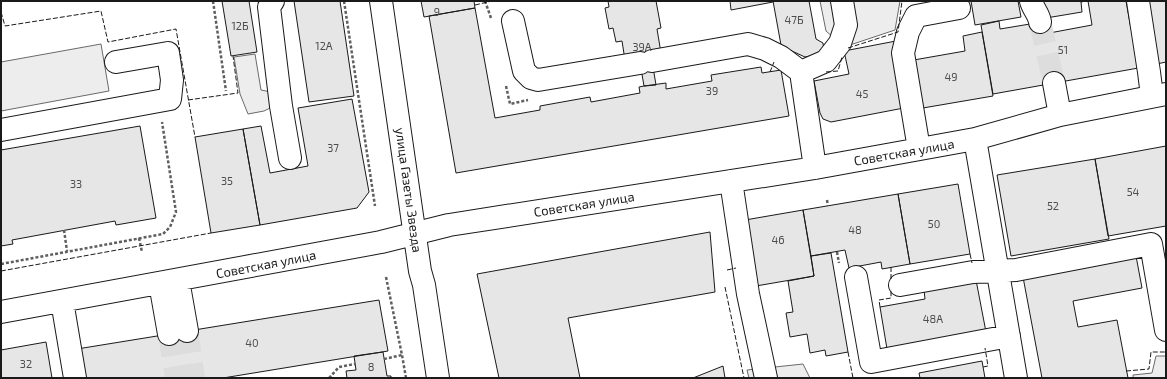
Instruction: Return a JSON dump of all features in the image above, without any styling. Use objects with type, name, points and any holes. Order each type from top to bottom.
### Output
[{"type":"street","points":[[273,1],[269,7],[281,106],[290,158]]},
{"type":"street","name":"улица Газеты Звезда","points":[[381,1],[438,378]]},
{"type":"street","points":[[801,72],[826,61],[840,42],[846,25],[842,1]]},
{"type":"street","points":[[1031,1],[1032,7],[1040,22]]},
{"type":"street","points":[[1138,1],[1149,72],[1159,95]]},
{"type":"street","points":[[919,149],[903,53],[908,32],[916,16],[959,8]]},
{"type":"street","points":[[513,21],[524,71],[531,78],[538,80],[748,44],[765,49],[781,57],[801,72],[815,168]]},
{"type":"street","points":[[1,130],[170,99],[172,80],[168,53],[116,62]]},
{"type":"street","points":[[1054,83],[1060,115]]},
{"type":"street","name":"Советская улица","points":[[1,312],[381,242],[449,225],[815,168],[919,149],[975,138],[1060,115],[1159,95]]},
{"type":"street","points":[[975,138],[1016,378]]},
{"type":"street","points":[[731,181],[748,294],[766,378]]},
{"type":"street","points":[[900,286],[973,272],[1016,270],[1150,244],[1166,330]]},
{"type":"street","points":[[856,277],[871,362],[1009,336]]},
{"type":"street","points":[[169,282],[178,333]]},
{"type":"street","points":[[62,301],[75,378]]},
{"type":"path","points":[[213,1],[226,91]]},
{"type":"path","points":[[344,1],[375,206]]},
{"type":"path","points":[[1,264],[163,234],[170,227],[176,212],[159,101]]},
{"type":"path","points":[[827,200],[828,206]]},
{"type":"path","points":[[64,230],[67,251]]},
{"type":"path","points":[[139,238],[142,252]]},
{"type":"path","points":[[386,276],[406,378]]},
{"type":"path","points":[[384,359],[402,355]]},
{"type":"path","points":[[329,378],[339,367],[355,364]]},
{"type":"shaded area","points":[[820,1],[900,1],[895,30],[844,47],[826,31]]},
{"type":"shaded area","points":[[101,44],[109,91],[1,111],[1,62]]},
{"type":"shaded area","points":[[255,54],[261,90],[271,92],[271,104],[270,108],[264,111],[248,114],[240,94],[234,57]]},
{"type":"shaded area","points":[[1156,356],[1166,356],[1166,378],[1133,378],[1133,375],[1152,373]]},
{"type":"shaded area","points":[[803,364],[810,378],[749,378],[747,370]]},
{"type":"building","points":[[222,1],[249,1],[257,52],[231,56]]},
{"type":"building","points":[[294,1],[340,1],[354,96],[309,102]]},
{"type":"building","points":[[421,1],[474,1],[475,8],[424,17]]},
{"type":"building","points":[[608,1],[656,1],[661,28],[657,29],[661,53],[651,55],[656,85],[644,86],[639,57],[625,60],[622,41],[616,42],[613,28],[609,29],[605,8],[609,7]]},
{"type":"building","points":[[730,1],[773,1],[773,2],[731,10]]},
{"type":"building","points":[[773,1],[809,1],[816,39],[823,43],[824,51],[820,54],[805,57],[783,47],[781,45]]},
{"type":"building","points":[[971,1],[1018,1],[1021,17],[975,25]]},
{"type":"building","points":[[1043,1],[1086,1],[1081,2],[1082,12],[1046,18]]},
{"type":"building","points":[[1088,1],[1126,1],[1131,29],[1137,28],[1144,67],[993,94],[981,25],[999,21],[1000,29],[1042,22],[1044,34],[1092,25]]},
{"type":"building","points":[[1149,1],[1166,1],[1166,62],[1152,65]]},
{"type":"building","points":[[475,8],[495,118],[540,110],[540,106],[590,97],[591,102],[640,93],[639,87],[644,86],[666,83],[666,89],[712,81],[711,75],[761,67],[762,73],[781,70],[789,116],[456,173],[429,16]]},
{"type":"building","points":[[982,32],[993,96],[917,109],[908,61],[965,51],[963,36]]},
{"type":"building","points":[[896,41],[909,107],[831,122],[823,119],[820,113],[814,81],[849,74],[844,51]]},
{"type":"building","points":[[352,99],[369,192],[357,208],[260,225],[243,129],[261,126],[270,173],[308,166],[298,108]]},
{"type":"building","points":[[140,126],[156,218],[116,225],[115,221],[12,240],[13,244],[1,246],[1,150]]},
{"type":"building","points":[[243,129],[260,225],[211,233],[195,137]]},
{"type":"building","points":[[1166,146],[1166,226],[1108,236],[1095,159]]},
{"type":"building","points":[[1095,159],[1109,239],[1011,256],[997,175]]},
{"type":"building","points":[[958,184],[970,254],[910,264],[898,194]]},
{"type":"building","points":[[898,194],[910,264],[882,269],[881,262],[849,268],[845,250],[811,256],[803,210]]},
{"type":"building","points":[[803,210],[814,276],[756,286],[745,220]]},
{"type":"building","points":[[710,232],[715,292],[568,318],[580,378],[499,378],[477,274]]},
{"type":"building","points":[[831,253],[848,352],[826,356],[825,350],[810,353],[807,334],[790,337],[786,313],[793,312],[788,281],[814,276],[811,256]]},
{"type":"building","points":[[1136,256],[1142,288],[1073,301],[1078,327],[1117,320],[1128,378],[1042,378],[1023,277]]},
{"type":"building","points":[[976,280],[986,332],[887,349],[880,307],[925,299],[924,290]]},
{"type":"building","points":[[379,300],[388,351],[223,378],[82,378],[77,349]]},
{"type":"building","points":[[46,342],[52,378],[1,378],[1,350]]},
{"type":"building","points":[[383,352],[387,376],[391,376],[391,378],[347,378],[346,371],[356,370],[354,356]]},
{"type":"building","points":[[982,361],[985,378],[920,378],[919,373]]},
{"type":"building","points":[[723,366],[725,378],[693,378]]},
{"type":"tunnel","points":[[1040,22],[1054,83]]},
{"type":"tunnel","points":[[187,331],[194,378]]},
{"type":"tunnel","points":[[169,334],[176,378]]},
{"type":"fence","points":[[475,5],[492,1]]},
{"type":"fence","points":[[848,48],[898,32],[902,1]]},
{"type":"fence","points":[[1,12],[5,26],[101,11],[108,42],[176,29],[195,137]]},
{"type":"fence","points":[[188,100],[238,93],[233,56]]},
{"type":"fence","points":[[826,72],[838,71],[842,57]]},
{"type":"fence","points":[[770,72],[774,62]]},
{"type":"fence","points":[[1,271],[211,233]]},
{"type":"fence","points":[[970,254],[972,263]]},
{"type":"fence","points":[[891,267],[891,281]]},
{"type":"fence","points":[[727,270],[736,268]]},
{"type":"fence","points":[[725,287],[744,378]]},
{"type":"fence","points":[[880,307],[879,300],[891,298],[891,289]]},
{"type":"fence","points":[[983,367],[988,366],[985,348]]},
{"type":"fence","points":[[848,352],[853,378]]},
{"type":"fence","points":[[1126,371],[1149,369],[1151,352],[1166,352]]}]
